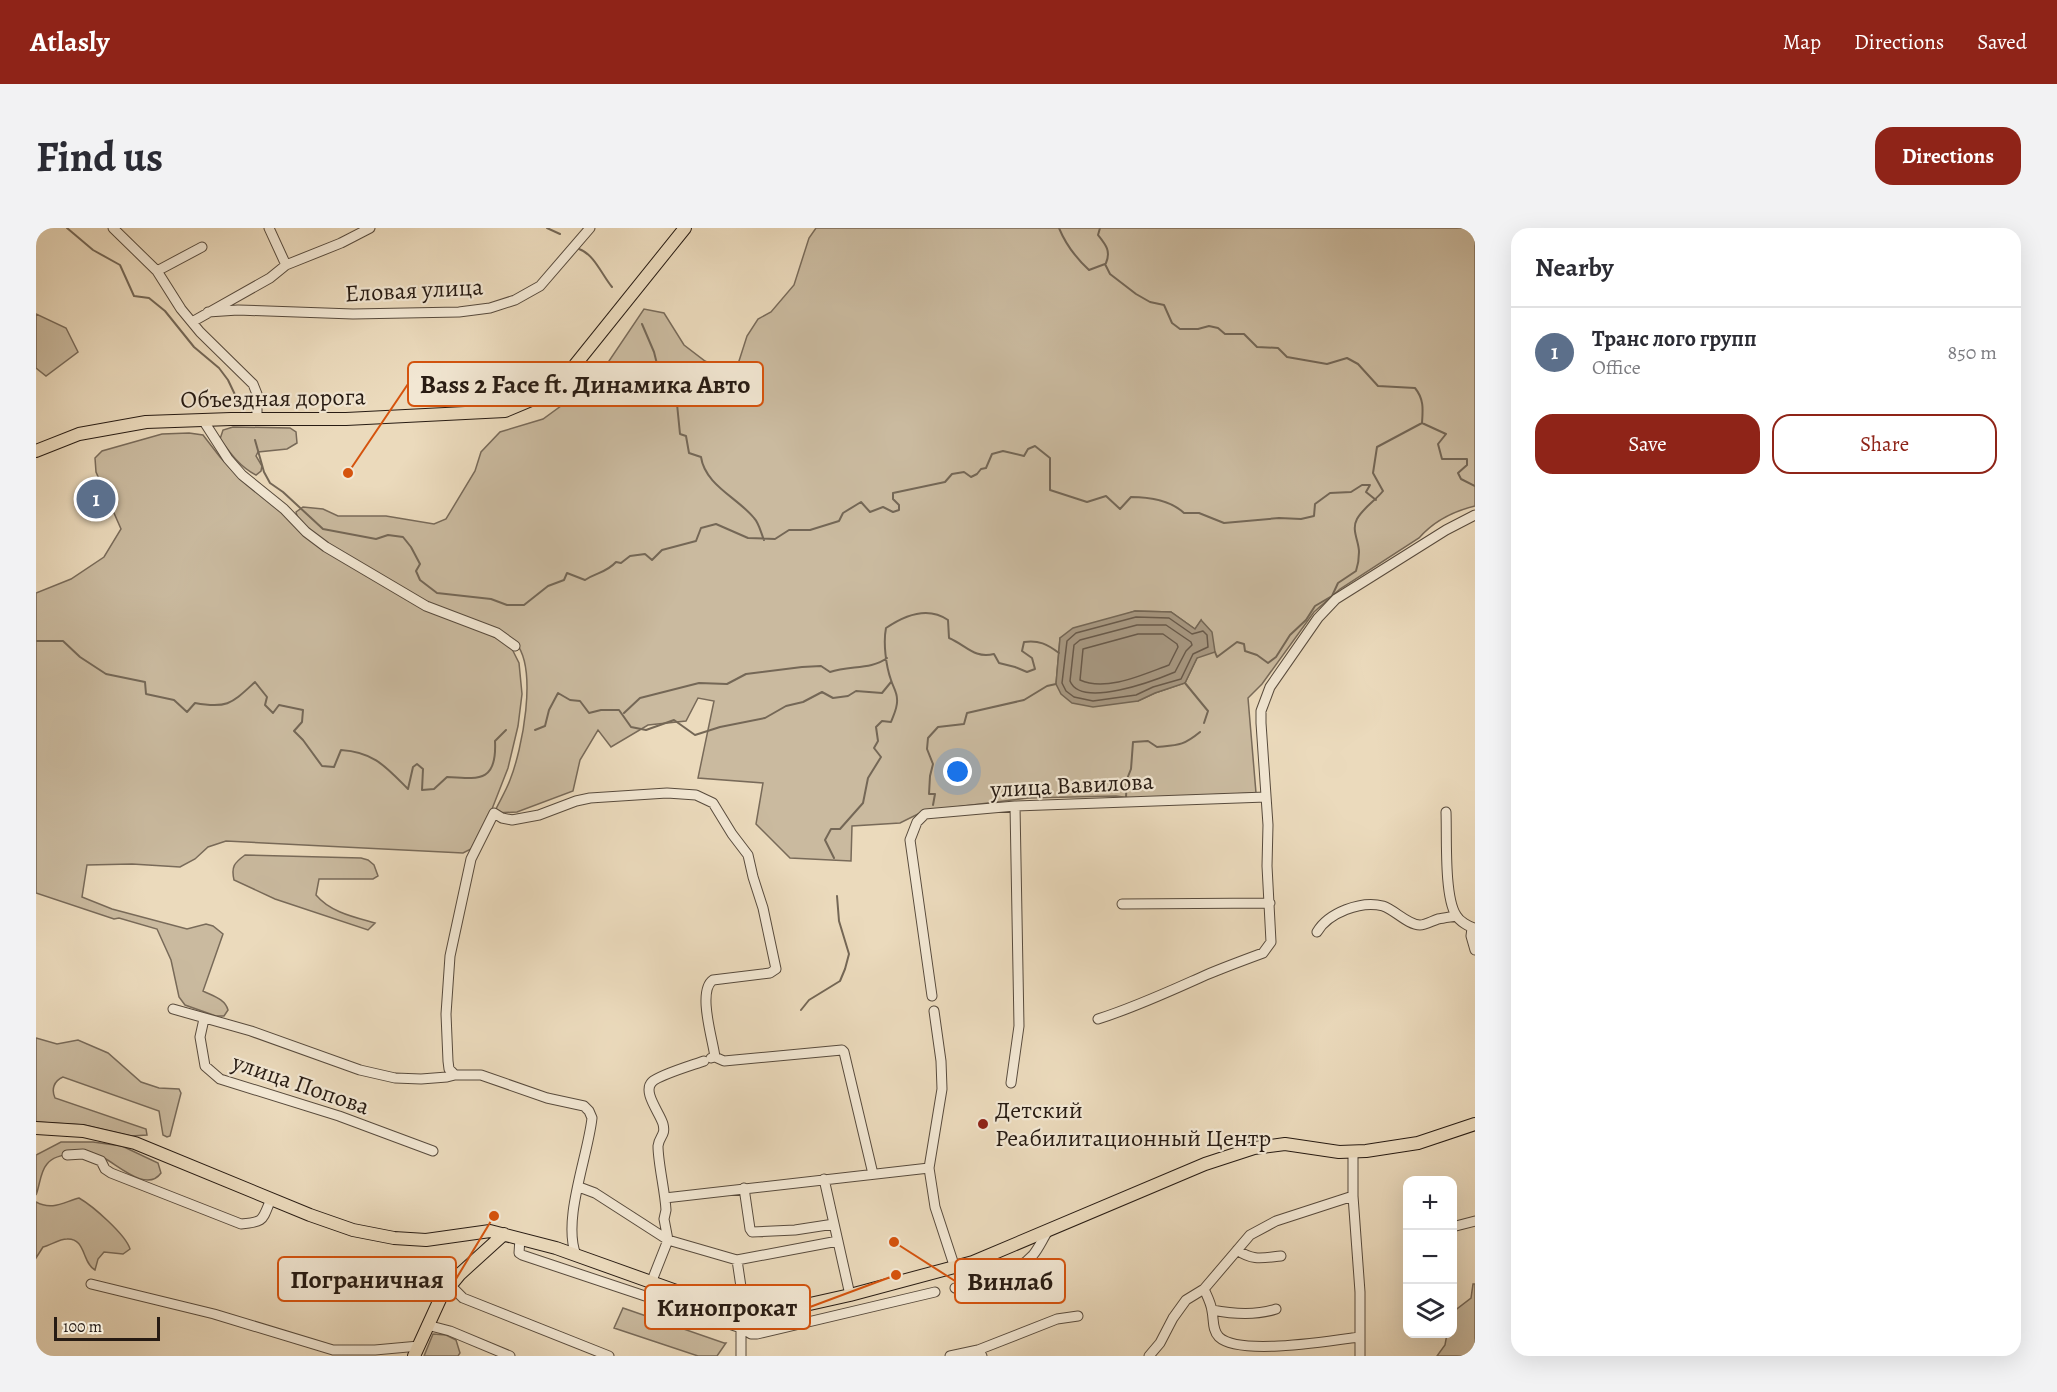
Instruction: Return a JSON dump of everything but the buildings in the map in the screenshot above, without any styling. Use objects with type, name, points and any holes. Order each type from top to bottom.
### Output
[{"type":"main road","name":"Объездная дорога","points":[[36,451],[80,434],[124,425],[203,420],[346,419],[505,411],[543,395],[575,365],[685,228]]},
{"type":"main road","points":[[36,1128],[83,1131],[135,1143],[331,1223],[375,1236],[426,1239],[482,1231],[504,1234],[576,1255],[651,1283],[743,1313],[774,1312],[955,1268],[994,1255],[1205,1164],[1254,1148],[1285,1144],[1353,1152],[1409,1145],[1475,1124]]},
{"type":"main road","points":[[416,1351],[441,1297],[450,1285],[504,1234]]},
{"type":"street","points":[[115,228],[157,271],[192,322],[253,384],[257,394],[257,419]]},
{"type":"street","points":[[269,228],[286,265]]},
{"type":"street","name":"Еловая улица","points":[[208,312],[238,309],[352,314],[459,312],[490,308],[515,300],[540,286],[590,228]]},
{"type":"street","points":[[192,322],[270,278],[286,265],[341,243],[364,229]]},
{"type":"street","points":[[157,271],[202,247]]},
{"type":"street","points":[[203,420],[228,459],[242,475],[326,547],[426,606],[497,633],[515,646]]},
{"type":"street","points":[[1098,1019],[1133,1008],[1208,974],[1263,953],[1271,942],[1267,866],[1268,825],[1261,711],[1270,687],[1318,618],[1336,599],[1446,530],[1475,515]]},
{"type":"street","points":[[455,1075],[449,1069],[446,1037],[447,976],[471,859],[494,813],[502,818],[524,818],[590,798],[667,793],[696,795],[713,803],[748,855],[763,908],[776,969],[770,973],[713,980],[709,983],[706,988],[710,1059]]},
{"type":"street","name":"улица Вавилова","points":[[932,996],[910,840],[917,822],[925,814],[1015,806],[1266,797]]},
{"type":"street","points":[[1011,1083],[1019,1026],[1015,806]]},
{"type":"street","points":[[1446,812],[1449,896],[1456,916],[1473,928],[1471,936],[1475,950]]},
{"type":"street","points":[[1122,904],[1270,903]]},
{"type":"street","points":[[1317,932],[1323,922],[1361,905],[1382,906],[1420,925],[1456,916]]},
{"type":"street","name":"улица Попова","points":[[173,1010],[250,1031],[360,1070],[395,1078],[421,1079],[481,1075],[547,1098],[584,1106],[590,1111],[592,1126],[579,1187]]},
{"type":"street","points":[[934,1011],[941,1060],[942,1089],[929,1168],[937,1215],[955,1268]]},
{"type":"street","name":"улица Попова","points":[[204,1019],[200,1037],[206,1066],[220,1079],[339,1116],[433,1151]]},
{"type":"street","points":[[651,1283],[668,1240],[664,1219],[665,1197],[658,1144],[664,1133],[663,1123],[650,1095],[652,1082],[660,1077],[710,1059],[724,1061],[779,1054],[842,1050],[852,1080],[873,1174]]},
{"type":"street","points":[[1353,1152],[1353,1196],[1360,1292],[1360,1356]]},
{"type":"street","points":[[67,1155],[83,1154],[101,1161],[105,1169],[111,1173],[241,1224],[258,1222],[262,1219],[271,1199]]},
{"type":"street","points":[[665,1197],[929,1168]]},
{"type":"street","points":[[824,1179],[850,1295]]},
{"type":"street","points":[[576,1255],[572,1229],[579,1187],[595,1193],[668,1240],[737,1260],[838,1241]]},
{"type":"street","points":[[744,1188],[752,1232],[795,1230],[834,1224]]},
{"type":"street","points":[[1149,1356],[1160,1343],[1173,1318],[1186,1300],[1204,1289],[1250,1235],[1263,1227],[1353,1196]]},
{"type":"street","points":[[1457,1226],[1475,1221]]},
{"type":"street","points":[[955,1288],[994,1277],[1018,1267],[1032,1255],[1048,1231]]},
{"type":"street","points":[[519,1238],[519,1253],[522,1256],[741,1328],[751,1334],[935,1292]]},
{"type":"street","points":[[1237,1250],[1254,1259],[1281,1256]]},
{"type":"street","points":[[737,1260],[743,1300],[741,1356]]},
{"type":"street","points":[[91,1284],[214,1314],[333,1350],[416,1351]]},
{"type":"street","points":[[450,1285],[463,1298],[609,1356]]},
{"type":"street","points":[[1204,1289],[1212,1310],[1213,1327],[1217,1335],[1229,1345],[1284,1347],[1359,1337]]},
{"type":"street","points":[[1212,1310],[1232,1314],[1266,1313],[1276,1309]]},
{"type":"street","points":[[950,1356],[978,1352],[1057,1319],[1078,1316]]},
{"type":"street","points":[[428,1325],[450,1331],[510,1356]]},
{"type":"shaded area","points":[[816,228],[1475,228],[1475,506],[1437,522],[1419,538],[1340,589],[1314,612],[1262,684],[1248,698],[1256,793],[1131,798],[1116,796],[1029,798],[924,811],[900,823],[852,826],[851,861],[790,858],[756,824],[763,783],[698,778],[714,701],[698,698],[686,721],[648,725],[611,747],[598,730],[580,760],[573,791],[517,812],[494,813],[515,767],[526,710],[526,672],[523,655],[516,643],[499,630],[429,605],[406,592],[321,539],[302,523],[296,512],[303,507],[323,509],[338,516],[386,516],[434,524],[446,519],[475,471],[481,452],[500,432],[543,419],[576,395],[605,367],[644,309],[664,313],[684,345],[705,361],[725,371],[739,361],[747,336],[758,319],[771,312],[794,285],[809,238]],"holes":[[[1135,611],[1171,612],[1195,629],[1201,621],[1197,658],[1185,683],[1138,701],[1056,684],[1060,638]]]},
{"type":"shaded area","points":[[36,314],[66,328],[78,352],[46,376],[36,368]]},
{"type":"shaded area","points":[[233,427],[290,428],[296,432],[297,443],[287,449],[258,452],[256,456],[262,466],[261,471],[256,475],[240,464],[220,439],[223,430]]},
{"type":"shaded area","points":[[162,434],[203,435],[240,479],[340,558],[510,645],[519,663],[522,694],[518,726],[508,768],[492,809],[471,849],[463,853],[226,841],[208,847],[195,859],[180,867],[132,864],[87,865],[82,897],[112,909],[187,929],[206,924],[213,926],[223,934],[203,991],[224,1003],[228,1010],[224,1016],[216,1016],[185,1005],[179,997],[171,960],[157,929],[119,918],[114,919],[36,893],[36,593],[71,579],[104,557],[121,529],[96,472],[95,458],[102,451]]},
{"type":"shaded area","points":[[245,855],[368,860],[374,865],[378,876],[373,879],[319,879],[316,895],[335,910],[375,923],[368,930],[275,899],[234,880],[234,866]]},
{"type":"shaded area","points":[[36,1038],[57,1044],[78,1040],[108,1053],[141,1082],[159,1088],[179,1089],[181,1093],[170,1136],[163,1135],[159,1111],[63,1077],[54,1086],[55,1098],[146,1129],[147,1135],[131,1136],[84,1125],[36,1122]]},
{"type":"shaded area","points":[[61,1142],[93,1142],[122,1146],[158,1163],[161,1173],[155,1178],[141,1179],[98,1156],[66,1155],[47,1164],[41,1175],[36,1195],[36,1155]]},
{"type":"shaded area","points":[[79,1198],[108,1221],[130,1249],[123,1254],[104,1252],[98,1259],[95,1270],[91,1267],[78,1242],[73,1240],[61,1240],[43,1247],[36,1258],[36,1202],[53,1206]]},
{"type":"shaded area","points":[[1473,1284],[1475,1284],[1475,1356],[1437,1356],[1445,1345],[1446,1338],[1457,1338],[1457,1309],[1471,1298]]},
{"type":"shaded area","points":[[623,1308],[726,1343],[717,1356],[698,1356],[614,1328]]},
{"type":"shaded area","points":[[433,1334],[446,1335],[456,1340],[460,1353],[458,1356],[424,1356]]},
{"type":"water","points":[[1135,611],[1171,612],[1195,629],[1201,620],[1212,632],[1215,652],[1197,658],[1185,683],[1138,701],[1093,707],[1072,703],[1061,694],[1056,684],[1060,638],[1073,628]]},
{"type":"waterway","points":[[67,228],[93,250],[120,265],[134,296],[149,298],[165,311],[194,347],[219,368],[228,380],[238,401]]},
{"type":"waterway","points":[[547,228],[560,234]]},
{"type":"waterway","points":[[1059,228],[1071,250],[1089,270],[1105,264],[1110,274],[1136,294],[1150,302],[1164,305],[1172,323],[1180,329],[1198,329],[1209,326],[1218,328],[1225,334],[1244,334],[1257,347],[1278,348],[1287,357],[1327,364],[1347,358],[1358,364],[1378,386],[1415,388],[1423,409],[1422,423]]},
{"type":"waterway","points":[[1100,228],[1098,235],[1108,252],[1106,263]]},
{"type":"waterway","points":[[579,249],[589,255],[612,287]]},
{"type":"waterway","points":[[642,324],[654,352],[659,372],[670,375],[671,391],[677,404],[680,434],[686,436],[689,453],[701,457],[704,467],[715,483],[754,518],[764,540]]},
{"type":"waterway","points":[[1215,652],[1217,657],[1237,642],[1244,644],[1245,651],[1257,655],[1268,663],[1276,657],[1290,635],[1306,620],[1315,606],[1332,596],[1338,583],[1356,571],[1359,548],[1355,523],[1362,511],[1383,491],[1373,473],[1377,447],[1422,423],[1446,434],[1438,444],[1442,459],[1467,459],[1467,465],[1458,473],[1461,479],[1475,486]]},
{"type":"waterway","points":[[255,440],[264,472],[270,483],[323,529],[376,539],[388,535],[403,537],[420,564],[416,571],[420,580],[437,593],[491,599],[507,605],[524,605],[548,586],[564,580],[567,573],[585,580],[616,562],[621,563],[630,556],[645,554],[652,560],[662,550],[696,541],[701,528],[716,524],[748,538],[775,539],[789,530],[810,530],[839,521],[843,513],[861,502],[870,512],[883,507],[893,512],[899,510],[899,505],[893,499],[893,493],[945,482],[952,474],[964,472],[971,477],[986,468],[992,454],[1003,451],[1024,456],[1028,449],[1035,446],[1050,458],[1050,490],[1087,502],[1106,496],[1120,509],[1131,497],[1160,500],[1184,513],[1199,513],[1224,523],[1279,518],[1301,519],[1314,516],[1315,504],[1330,493],[1351,492],[1362,485],[1370,485],[1366,492],[1376,500]]},
{"type":"waterway","points":[[834,858],[825,840],[831,829],[840,829],[863,803],[868,778],[881,757],[874,748],[878,741],[876,727],[882,721],[891,722],[896,708],[896,694],[889,674],[886,654],[886,628],[901,619],[917,614],[940,616],[948,620],[949,638],[975,653],[994,654],[999,663],[1027,672],[1035,669],[1032,658],[1022,651],[1024,642],[1043,643],[1059,653]]},
{"type":"waterway","points":[[36,641],[63,641],[80,657],[106,674],[145,682],[146,694],[174,700],[187,712],[195,703],[206,705],[229,703],[255,682],[267,697],[265,705],[273,713],[279,705],[303,710],[302,722],[294,731],[322,766],[334,767],[341,750],[352,751],[379,762],[408,789],[413,767],[417,764],[423,769],[422,790],[434,789],[447,777],[469,778],[484,775],[493,764],[495,741],[506,730]]},
{"type":"waterway","points":[[624,713],[640,698],[699,683],[727,684],[746,674],[802,667],[821,666],[830,672],[867,666],[887,658]]},
{"type":"waterway","points":[[535,730],[545,726],[549,710],[558,693],[570,700],[580,701],[589,713],[619,710],[631,727],[646,730],[674,720],[695,735],[720,727],[765,718],[786,706],[803,702],[822,692],[833,698],[848,696],[856,691],[882,693],[891,682]]},
{"type":"waterway","points":[[1185,683],[1208,711],[1204,723]]},
{"type":"waterway","points":[[933,805],[935,794],[929,794],[933,764],[927,749],[928,738],[938,727],[964,724],[967,713],[1024,700],[1047,686],[1056,684]]},
{"type":"waterway","points":[[1126,797],[1133,742],[1148,741],[1157,747],[1175,745],[1189,740],[1200,732]]},
{"type":"waterway","points":[[801,1010],[809,1000],[840,981],[845,969],[849,954],[839,921],[837,896]]},
{"type":"place","name":"Bass 2 Face ft. Динамика Авто","points":[[348,473]]},
{"type":"place","name":"Транс лого групп","points":[[96,499]]},
{"type":"place","name":"Детский Реабилитационный Центр","points":[[983,1124]]},
{"type":"place","name":"Пограничная","points":[[494,1216]]},
{"type":"place","name":"Винлаб","points":[[894,1242]]},
{"type":"place","name":"Кинопрокат","points":[[896,1275]]}]
